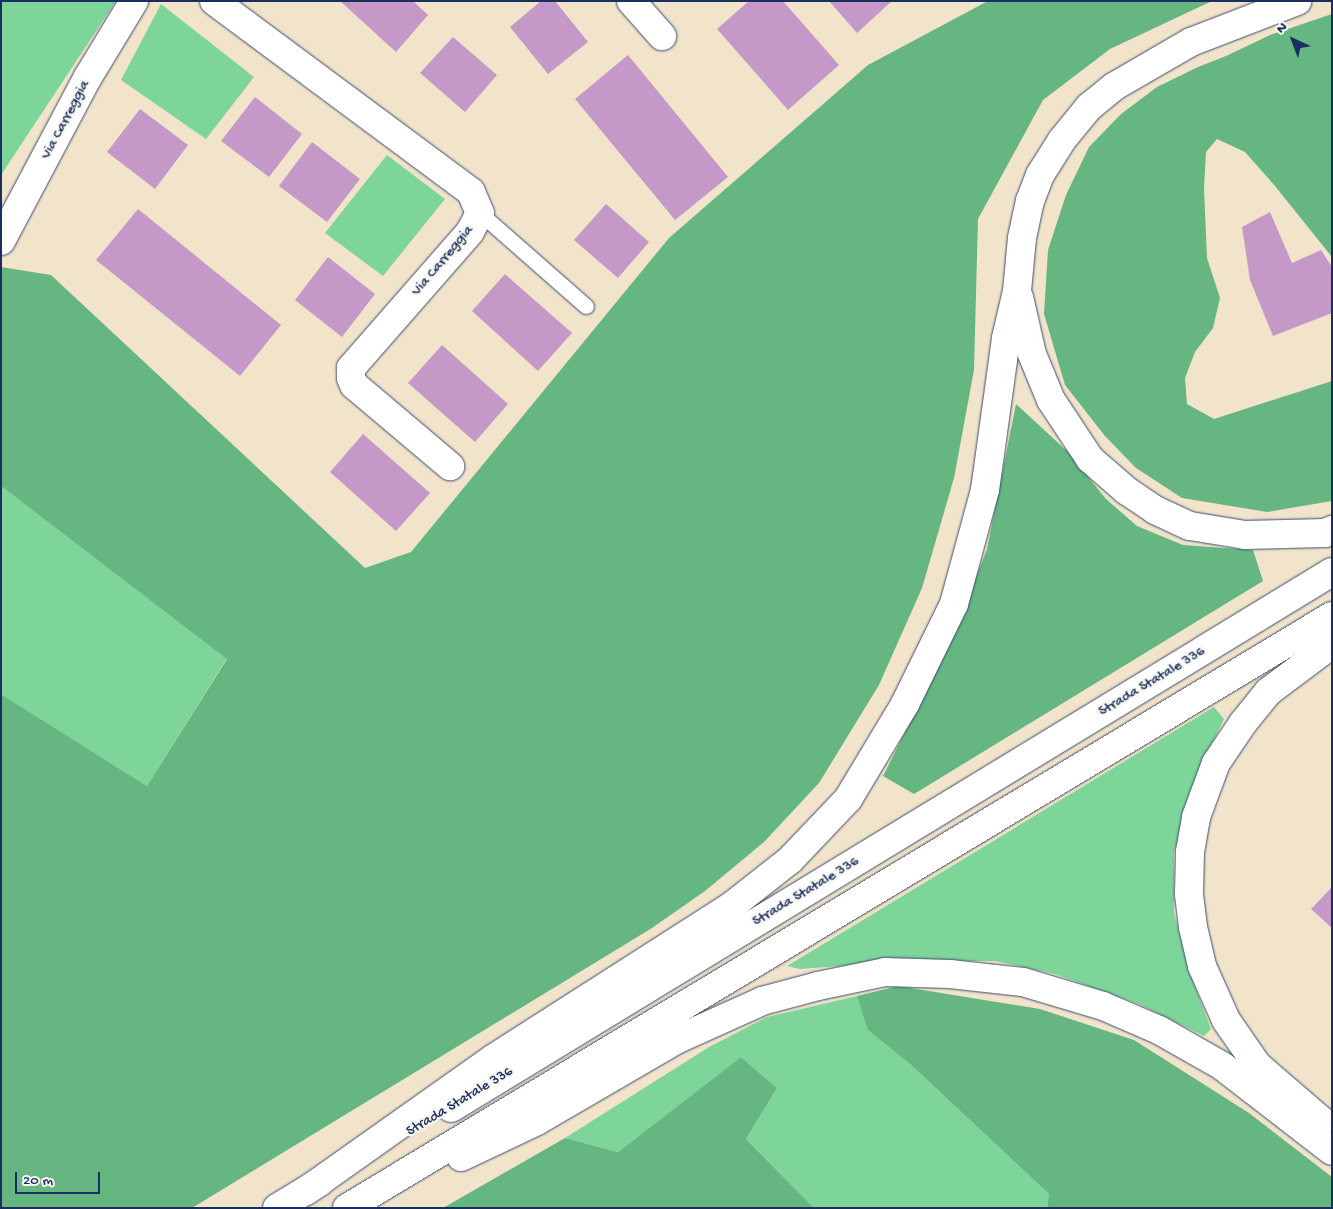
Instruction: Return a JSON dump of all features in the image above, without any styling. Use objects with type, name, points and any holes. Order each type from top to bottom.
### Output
[{"type":"main road","name":"Via Carreggia","points":[[1,241],[88,78],[134,1]]},
{"type":"main road","name":"Via Carreggia","points":[[214,1],[471,192],[480,213],[470,232],[351,368],[350,378],[354,385],[450,466]]},
{"type":"main road","points":[[631,1],[662,36]]},
{"type":"main road","points":[[306,1191],[494,1058],[730,908],[790,860],[848,799],[905,704],[954,604],[985,490],[1006,338],[1017,291],[1022,238],[1030,201],[1040,175],[1062,140],[1089,107],[1142,68],[1190,42],[1297,1]]},
{"type":"main road","points":[[1017,291],[1032,354],[1051,400],[1090,458],[1127,492],[1155,510],[1190,526],[1245,535],[1325,533],[1332,530]]},
{"type":"main road","name":"Strada Statale 336","points":[[277,1208],[444,1112],[1332,572]]},
{"type":"main road","points":[[347,1208],[1332,616]]},
{"type":"main road","points":[[1332,644],[1268,692],[1243,723],[1216,764],[1196,817],[1190,852],[1189,893],[1192,927],[1202,966],[1226,1020],[1257,1065],[1308,1111],[1332,1128]]},
{"type":"main road","points":[[354,1208],[537,1121],[678,1039],[762,1001],[818,986],[885,972],[950,974],[1023,982],[1103,1006],[1159,1030],[1222,1066],[1332,1151]]},
{"type":"lane","points":[[480,213],[586,306]]},
{"type":"green space","points":[[1,1],[116,1],[1,175]]},
{"type":"green space","points":[[1212,1],[1110,49],[1043,100],[978,219],[974,370],[954,478],[922,588],[879,685],[819,783],[764,842],[705,891],[652,928],[192,1208],[1,1208],[1,694],[147,786],[227,659],[1,486],[1,267],[51,275],[365,568],[411,552],[669,238],[868,65],[986,2]]},
{"type":"green space","points":[[161,4],[254,77],[206,139],[121,80]]},
{"type":"green space","points":[[1332,14],[1332,257],[1245,152],[1217,139],[1206,152],[1204,189],[1207,258],[1220,298],[1213,328],[1195,352],[1185,378],[1187,404],[1214,419],[1332,381],[1332,501],[1267,512],[1182,498],[1136,468],[1105,436],[1065,385],[1044,314],[1048,250],[1066,195],[1089,147],[1121,114],[1157,87],[1198,67],[1270,35]]},
{"type":"green space","points":[[387,155],[445,199],[383,276],[325,233]]},
{"type":"green space","points":[[1016,404],[1067,451],[1106,499],[1137,526],[1183,545],[1253,550],[1263,581],[914,794],[883,776],[954,635],[987,549]]},
{"type":"green space","points":[[1,486],[227,658],[147,786],[1,694]]},
{"type":"green space","points":[[1214,707],[1224,719],[1206,756],[1174,852],[1174,913],[1191,976],[1211,1029],[1204,1036],[1139,1004],[1055,974],[995,961],[907,961],[800,969],[787,966]]},
{"type":"green space","points":[[898,986],[1040,1009],[1134,1040],[1249,1113],[1332,1177],[1332,1208],[1047,1208],[1049,1194],[910,1064],[868,1030],[857,996]]},
{"type":"green space","points":[[857,996],[869,1030],[910,1064],[1049,1194],[1047,1208],[814,1208],[746,1139],[777,1088],[741,1057],[618,1152],[565,1138],[709,1047],[767,1017]]},
{"type":"green space","points":[[741,1057],[777,1088],[746,1139],[814,1208],[443,1208],[565,1138],[618,1152]]},
{"type":"building","points":[[340,1],[413,1],[428,15],[396,52]]},
{"type":"building","points":[[541,1],[555,1],[588,42],[548,74],[510,27]]},
{"type":"building","points":[[749,1],[783,1],[839,65],[788,110],[717,29]]},
{"type":"building","points":[[829,1],[892,1],[857,33]]},
{"type":"building","points":[[453,37],[497,75],[465,112],[420,73]]},
{"type":"building","points":[[628,55],[728,177],[675,220],[575,99]]},
{"type":"building","points":[[255,97],[302,134],[269,177],[221,141]]},
{"type":"building","points":[[140,109],[188,145],[155,189],[107,152]]},
{"type":"building","points":[[312,142],[360,179],[327,222],[279,186]]},
{"type":"building","points":[[606,204],[649,242],[618,278],[574,240]]},
{"type":"building","points":[[138,209],[281,325],[240,376],[96,260]]},
{"type":"building","points":[[1270,212],[1292,263],[1321,250],[1332,267],[1332,313],[1273,336],[1250,280],[1242,227]]},
{"type":"building","points":[[328,257],[375,294],[342,337],[295,300]]},
{"type":"building","points":[[505,274],[572,333],[538,371],[472,311]]},
{"type":"building","points":[[442,345],[508,404],[475,442],[408,383]]},
{"type":"building","points":[[363,434],[430,493],[396,531],[330,472]]},
{"type":"building","points":[[1332,887],[1332,928],[1311,909]]}]
